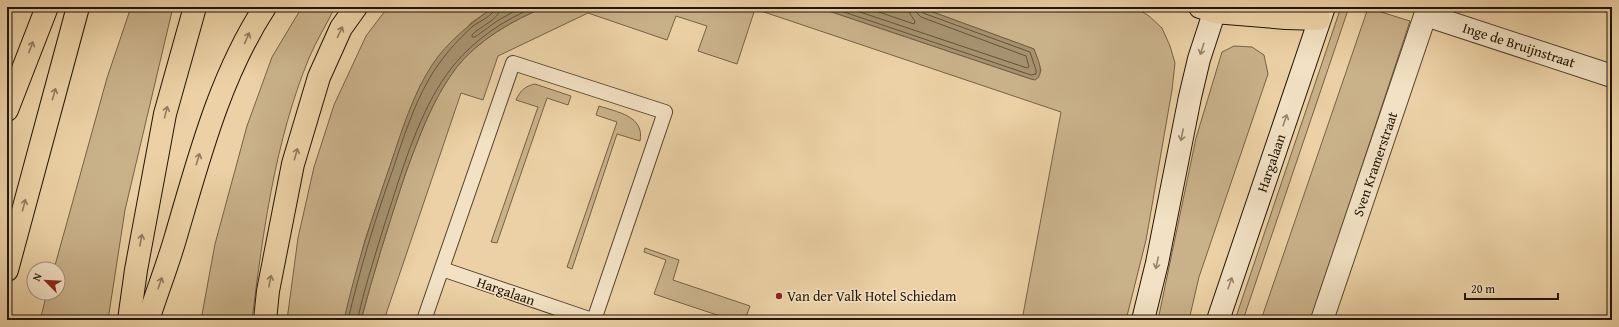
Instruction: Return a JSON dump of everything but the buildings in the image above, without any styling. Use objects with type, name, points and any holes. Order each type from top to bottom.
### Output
[{"type":"highway","points":[[7,110],[47,7]]},
{"type":"highway","points":[[7,270],[43,131],[78,7]]},
{"type":"highway","points":[[129,320],[136,270],[165,114],[195,7]]},
{"type":"highway","points":[[148,320],[175,238],[198,158],[222,92],[250,30],[265,7]]},
{"type":"highway","points":[[265,320],[268,291],[293,164],[319,77],[341,28],[356,7]]},
{"type":"highway","points":[[1300,7],[1321,13]]},
{"type":"highway","points":[[1210,9],[1286,18],[1321,13]]},
{"type":"main road","points":[[1143,320],[1157,263],[1190,97],[1210,9]]},
{"type":"main road","name":"Inge de Bruijnstraat","points":[[1427,11],[1612,76]]},
{"type":"main road","name":"Sven Kramerstraat","points":[[1322,320],[1427,11]]},
{"type":"main road","name":"Hargalaan","points":[[1218,320],[1321,13]]},
{"type":"lane","points":[[424,320],[513,63],[665,112],[593,320]]},
{"type":"lane","name":"Hargalaan","points":[[442,269],[593,320]]},
{"type":"shaded area","points":[[131,7],[173,7],[125,210],[108,320],[40,320],[45,301],[66,301],[66,261],[56,261],[107,78]]},
{"type":"shaded area","points":[[302,7],[335,7],[309,58],[297,89],[287,122],[266,220],[252,320],[201,320],[215,244],[247,126],[272,57]]},
{"type":"shaded area","points":[[388,7],[494,7],[471,23],[421,84],[396,148],[365,240],[344,320],[287,320],[298,238],[314,167],[334,105],[366,36]]},
{"type":"shaded area","points":[[545,7],[817,7],[1031,79],[1038,78],[1041,70],[1034,49],[919,7],[1135,7],[1149,16],[1162,28],[1170,46],[1175,63],[1172,90],[1146,240],[1126,320],[1022,320],[1061,112],[755,9],[737,64],[698,51],[707,26],[676,16],[667,40],[588,13],[498,56],[483,100],[461,93],[384,320],[361,320],[405,175],[427,119],[447,80],[465,58],[485,40],[521,18]]},
{"type":"shaded area","points":[[1341,7],[1349,7],[1243,320],[1235,320]]},
{"type":"shaded area","points":[[1368,8],[1410,21],[1311,320],[1261,320]]},
{"type":"shaded area","points":[[1234,46],[1252,47],[1264,55],[1268,74],[1199,277],[1189,320],[1158,320],[1196,138],[1222,52]]},
{"type":"shaded area","points":[[535,84],[571,96],[568,105],[547,98],[497,243],[491,242],[538,107],[516,100],[523,89]]},
{"type":"shaded area","points":[[599,106],[628,116],[634,121],[638,126],[640,141],[617,134],[572,269],[567,267],[617,122],[596,115]]},
{"type":"shaded area","points":[[645,248],[679,260],[673,280],[750,306],[745,320],[732,320],[654,294],[666,260],[644,252]]},
{"type":"water","points":[[494,7],[545,7],[521,18],[485,40],[465,58],[447,80],[427,119],[405,175],[361,320],[344,320],[359,260],[371,221],[404,125],[419,88],[432,65],[445,48],[468,26]]},
{"type":"water","points":[[817,7],[919,7],[1034,49],[1039,61],[1040,74],[1035,80],[1031,79]]},
{"type":"place","name":"Van der Valk Hotel Schiedam","points":[[779,296]]}]
